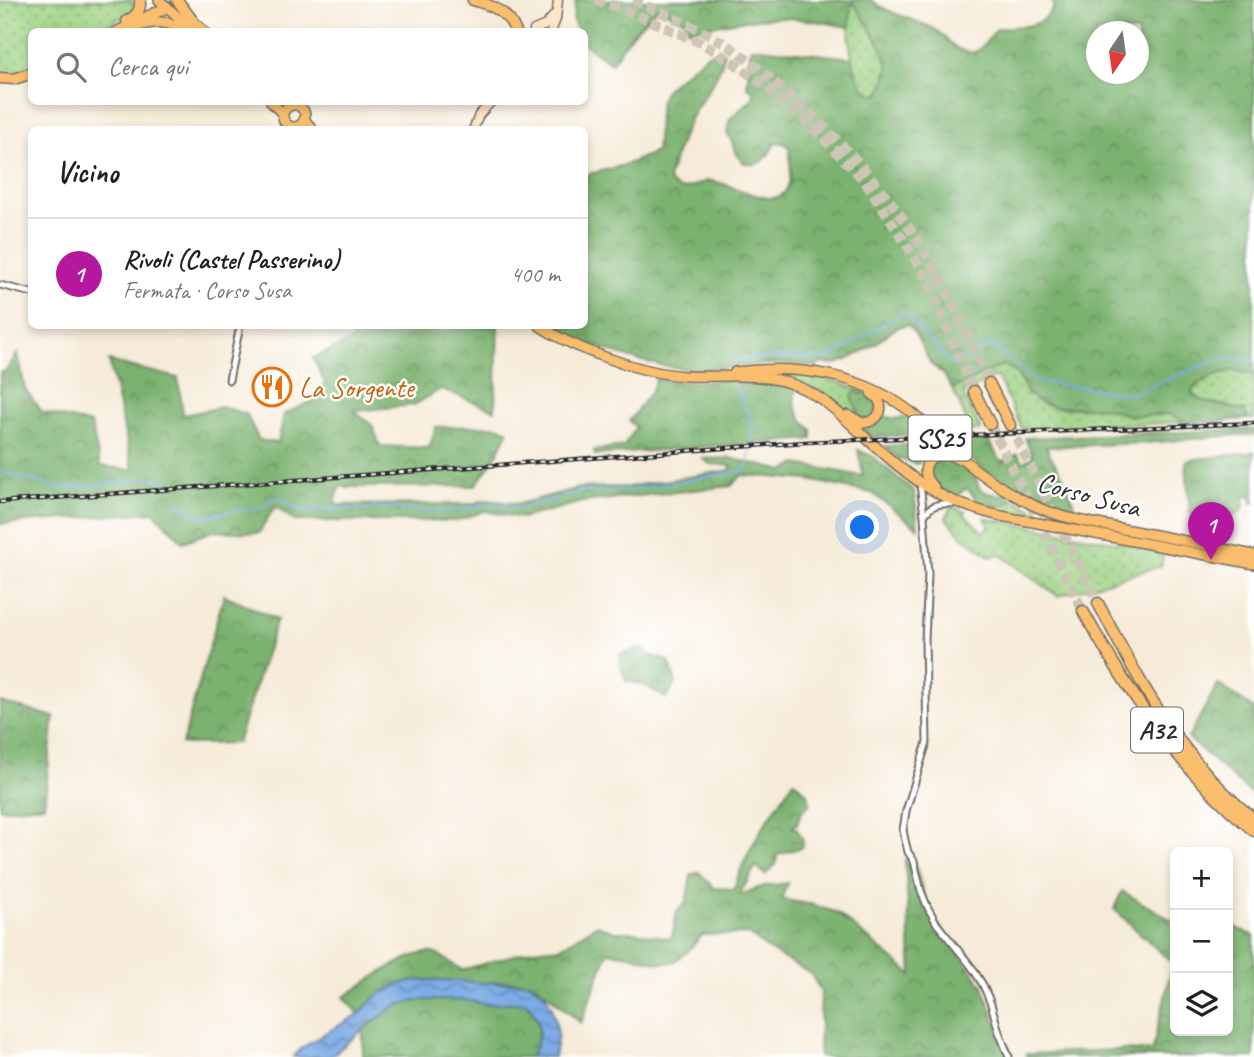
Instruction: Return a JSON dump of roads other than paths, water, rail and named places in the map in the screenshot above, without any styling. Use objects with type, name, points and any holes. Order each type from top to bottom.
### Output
[{"type":"highway","points":[[117,28],[137,14],[139,0]]},
{"type":"highway","points":[[177,0],[200,28]]},
{"type":"highway","points":[[473,0],[499,10],[508,17],[514,28]]},
{"type":"highway","points":[[124,28],[163,4]]},
{"type":"highway","points":[[134,28],[145,23],[163,22],[181,28]]},
{"type":"highway","points":[[0,78],[14,79],[28,74]]},
{"type":"highway","points":[[989,383],[1010,425]]},
{"type":"highway","points":[[974,391],[990,424]]},
{"type":"highway","name":"A32","points":[[1098,603],[1153,704],[1174,734],[1219,786],[1254,819]]},
{"type":"highway","name":"A32","points":[[1083,611],[1128,688],[1173,751],[1215,797],[1254,831]]},
{"type":"main road","points":[[163,4],[190,28]]},
{"type":"main road","points":[[274,105],[292,120]]},
{"type":"main road","name":"Corso Susa","points":[[545,329],[572,344],[663,374],[754,377],[795,385],[835,409],[898,468],[920,484],[958,504],[1001,516],[1254,564]]},
{"type":"main road","name":"Corso Susa","points":[[698,376],[785,369],[836,376],[874,390],[903,407],[991,481],[1052,513],[1254,555]]},
{"type":"main road","points":[[814,394],[831,400],[858,422],[867,423],[876,419],[881,406],[876,396],[845,383],[836,376]]},
{"type":"main road","points":[[958,504],[952,496],[935,488],[927,480],[926,469],[933,457],[942,453],[954,456],[977,476],[991,481]]},
{"type":"street","points":[[553,28],[558,0]]},
{"type":"street","points":[[539,28],[546,25],[556,12]]},
{"type":"street","points":[[475,126],[479,115],[488,105]]},
{"type":"street","points":[[0,285],[28,292]]},
{"type":"street","points":[[229,380],[239,329]]},
{"type":"street","points":[[920,484],[928,575],[925,640],[927,742],[906,811],[905,840],[928,908],[983,985],[1009,1057]]},
{"type":"street","points":[[924,516],[928,509],[937,504],[958,504]]},
{"type":"water","points":[[418,980],[529,982],[544,993],[552,1007],[558,1033],[554,1057],[531,1057],[539,1028],[536,1015],[526,1002],[485,1004],[466,1000],[414,1000],[393,1008],[330,1057],[293,1057],[302,1048],[359,1014],[382,992],[399,984]]},
{"type":"waterway","points":[[732,363],[736,359],[782,357],[827,359],[904,312],[952,365],[991,344],[1034,381],[1132,394],[1223,357],[1254,360]]},
{"type":"waterway","points":[[735,384],[753,428],[752,443]]},
{"type":"waterway","points":[[749,458],[750,451]]},
{"type":"waterway","points":[[177,501],[193,514],[206,517],[233,510],[253,510],[264,506],[272,498],[282,499],[299,510],[390,508],[440,512],[490,503],[516,507],[581,491],[627,490],[744,471],[748,462]]},
{"type":"waterway","points":[[0,472],[58,487],[153,478],[171,483]]},
{"type":"tunnel","points":[[595,0],[621,8],[701,43],[733,62],[768,88],[811,126],[863,179],[928,282],[974,391]]},
{"type":"tunnel","points":[[633,0],[699,30],[738,52],[808,112],[847,150],[882,191],[929,259],[989,383]]},
{"type":"tunnel","points":[[990,424],[1083,611]]},
{"type":"tunnel","points":[[1010,425],[1098,603]]},
{"type":"railway","points":[[0,502],[805,442],[1254,423]]},
{"type":"place","name":"La Sorgente","points":[[272,387]]},
{"type":"place","name":"Rivoli (Castel Passerino)","points":[[1211,560]]}]
